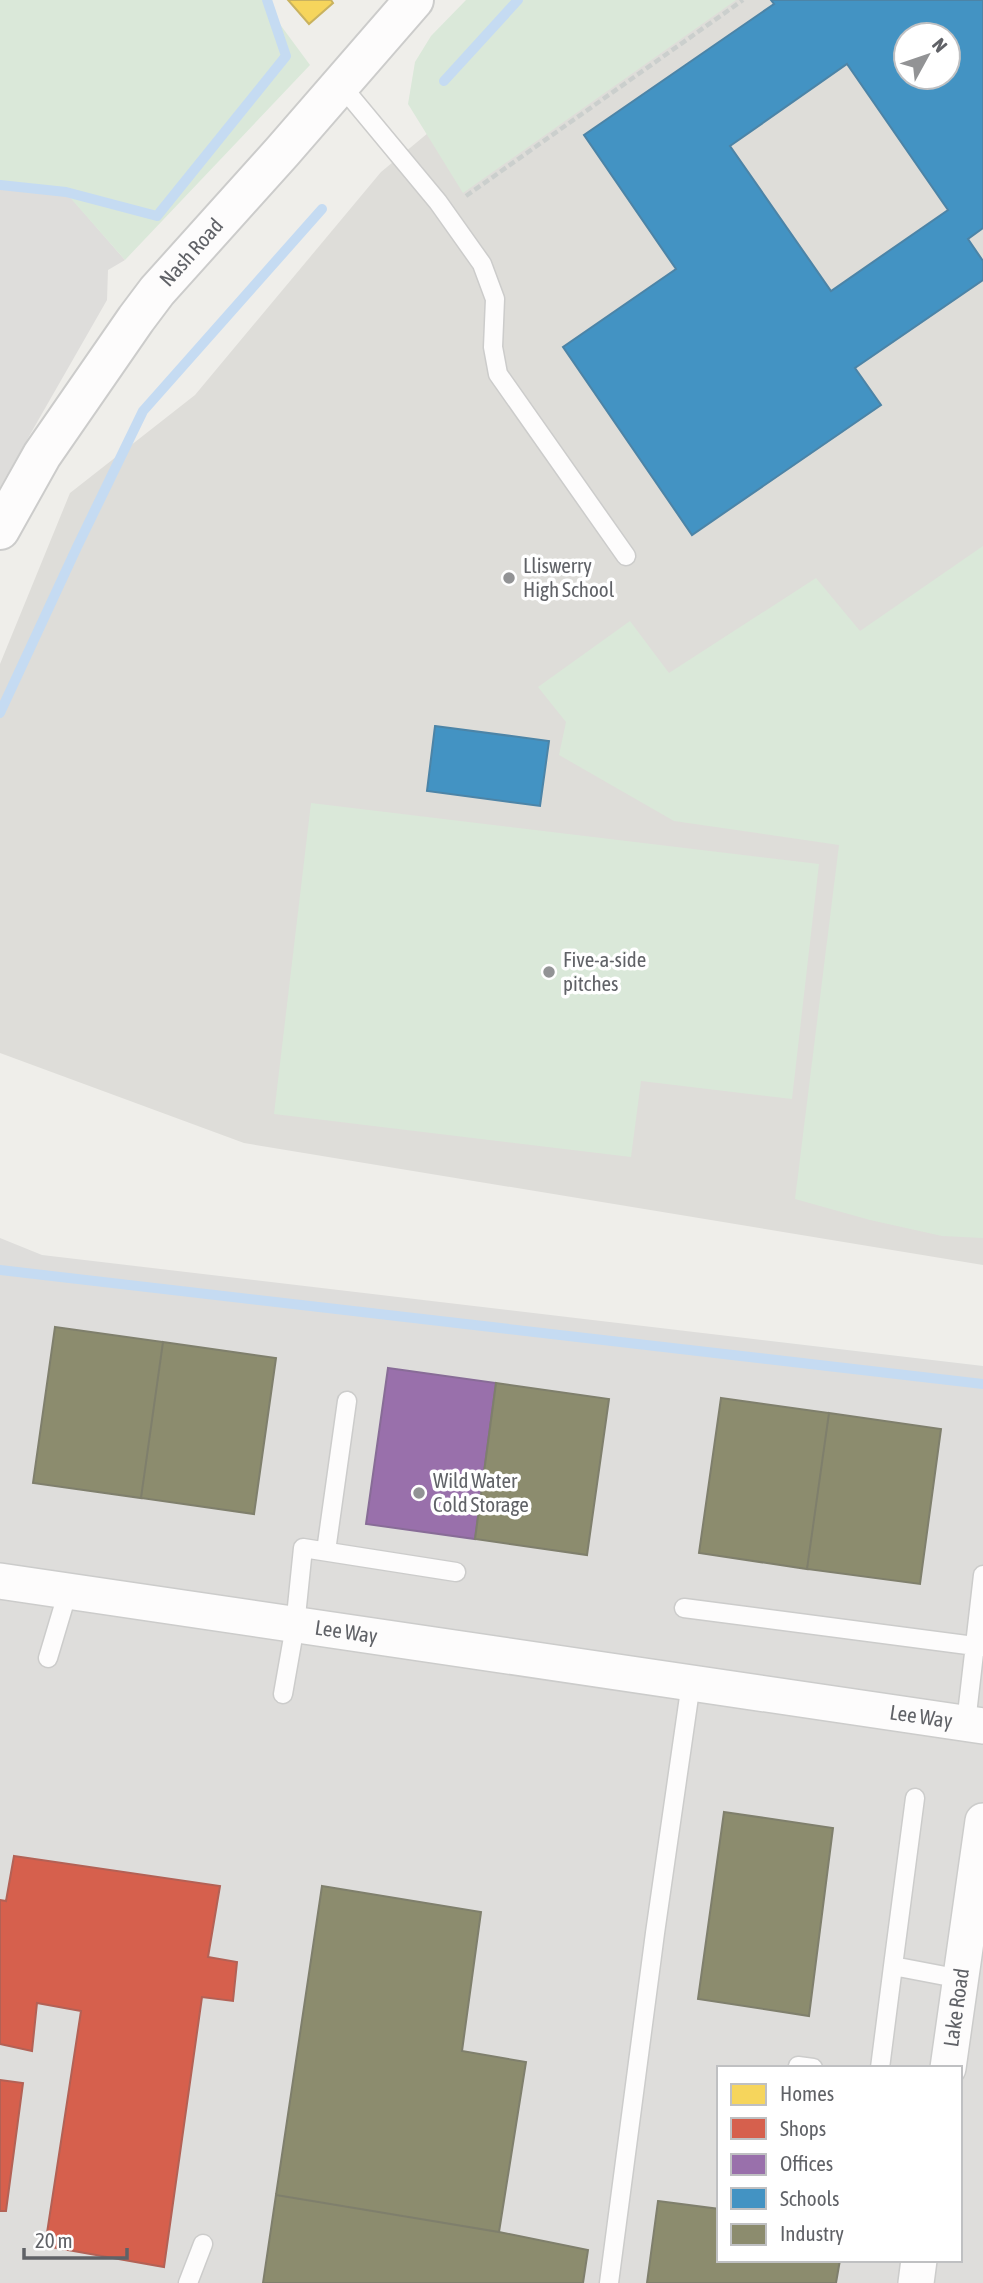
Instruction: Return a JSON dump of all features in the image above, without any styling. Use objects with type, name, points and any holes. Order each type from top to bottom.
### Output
[{"type":"street","name":"Nash Road","points":[[0,530],[42,455],[157,292],[414,0]]},
{"type":"street","name":"Lee Way","points":[[0,1581],[974,1725]]},
{"type":"street","name":"Lake Road","points":[[948,2066],[983,1821]]},
{"type":"street","points":[[916,2283],[919,2262]]},
{"type":"lane","points":[[340,84],[438,202],[482,264],[495,299],[493,348],[498,374],[626,556]]},
{"type":"lane","points":[[326,1550],[347,1401]]},
{"type":"lane","points":[[283,1694],[295,1626],[303,1548],[456,1572]]},
{"type":"lane","points":[[974,1725],[983,1575]]},
{"type":"lane","points":[[48,1658],[68,1591]]},
{"type":"lane","points":[[684,1608],[979,1646]]},
{"type":"lane","points":[[609,2283],[691,1684]]},
{"type":"lane","points":[[880,2066],[915,1798]]},
{"type":"lane","points":[[893,1966],[961,1979]]},
{"type":"lane","points":[[188,2283],[203,2244]]},
{"type":"path","points":[[462,199],[743,0]]},
{"type":"shaded area","name":"Lliswerry High School","points":[[559,0],[983,0],[983,1265],[244,1143],[0,1053],[0,664],[70,493],[195,395],[381,172],[428,133]]},
{"type":"shaded area","points":[[0,185],[66,192],[125,260],[108,270],[107,300],[0,487]]},
{"type":"shaded area","points":[[0,1238],[42,1255],[983,1366],[983,2283],[0,2283]]},
{"type":"green space","points":[[0,0],[262,0],[310,65],[125,260],[66,193],[0,185]]},
{"type":"green space","points":[[466,0],[736,0],[463,193],[408,104],[415,62],[431,36]]},
{"type":"green space","points":[[983,546],[983,1238],[942,1236],[795,1199],[839,845],[674,821],[559,755],[566,722],[538,687],[630,621],[669,673],[816,578],[860,631]]},
{"type":"green space","name":"Five-a-side pitches","points":[[311,803],[819,864],[792,1099],[641,1081],[631,1157],[274,1114]]},
{"type":"building: Homes","points":[[288,0],[331,0],[333,3],[309,24]]},
{"type":"building: Shops","points":[[14,1856],[220,1886],[208,1957],[237,1962],[233,2001],[202,1997],[164,2267],[45,2246],[81,2011],[37,2003],[32,2051],[0,2044],[0,1900],[6,1901]]},
{"type":"building: Shops","points":[[0,2080],[23,2083],[6,2211],[0,2211]]},
{"type":"building: Offices","points":[[388,1368],[496,1383],[475,1539],[366,1524]]},
{"type":"building: Schools","points":[[771,0],[983,0],[983,228],[968,239],[983,261],[983,280],[855,368],[881,405],[692,535],[563,347],[676,269],[584,135],[774,4]],"holes":[[[847,64],[948,210],[831,291],[730,146]]]},
{"type":"building: Schools","points":[[435,726],[549,741],[540,806],[427,791]]},
{"type":"building: Industry","points":[[55,1327],[163,1342],[141,1498],[33,1483]]},
{"type":"building: Industry","points":[[163,1342],[276,1358],[254,1514],[141,1498]]},
{"type":"building: Industry","points":[[496,1383],[609,1399],[587,1555],[475,1539]]},
{"type":"building: Industry","points":[[721,1398],[829,1413],[807,1569],[699,1553]]},
{"type":"building: Industry","points":[[829,1413],[941,1429],[920,1584],[807,1569]]},
{"type":"building: Industry","points":[[724,1812],[833,1828],[809,2016],[698,1999]]},
{"type":"building: Industry","points":[[322,1886],[481,1912],[462,2051],[526,2062],[499,2232],[276,2195]]},
{"type":"building: Industry","points":[[276,2195],[499,2232],[588,2250],[583,2283],[263,2283]]},
{"type":"building: Industry","points":[[658,2201],[717,2209],[717,2262],[840,2262],[836,2283],[647,2283]]},
{"type":"waterway","points":[[0,185],[66,192],[157,216],[286,56],[267,0]]},
{"type":"waterway","points":[[444,81],[518,0]]},
{"type":"waterway","points":[[0,713],[143,411],[322,209]]},
{"type":"waterway","points":[[0,1270],[983,1384]]},
{"type":"place","name":"Lliswerry High School","points":[[509,578]]},
{"type":"place","name":"Five-a-side pitches","points":[[549,972]]},
{"type":"place","name":"Wild Water Cold Storage","points":[[419,1493]]}]
